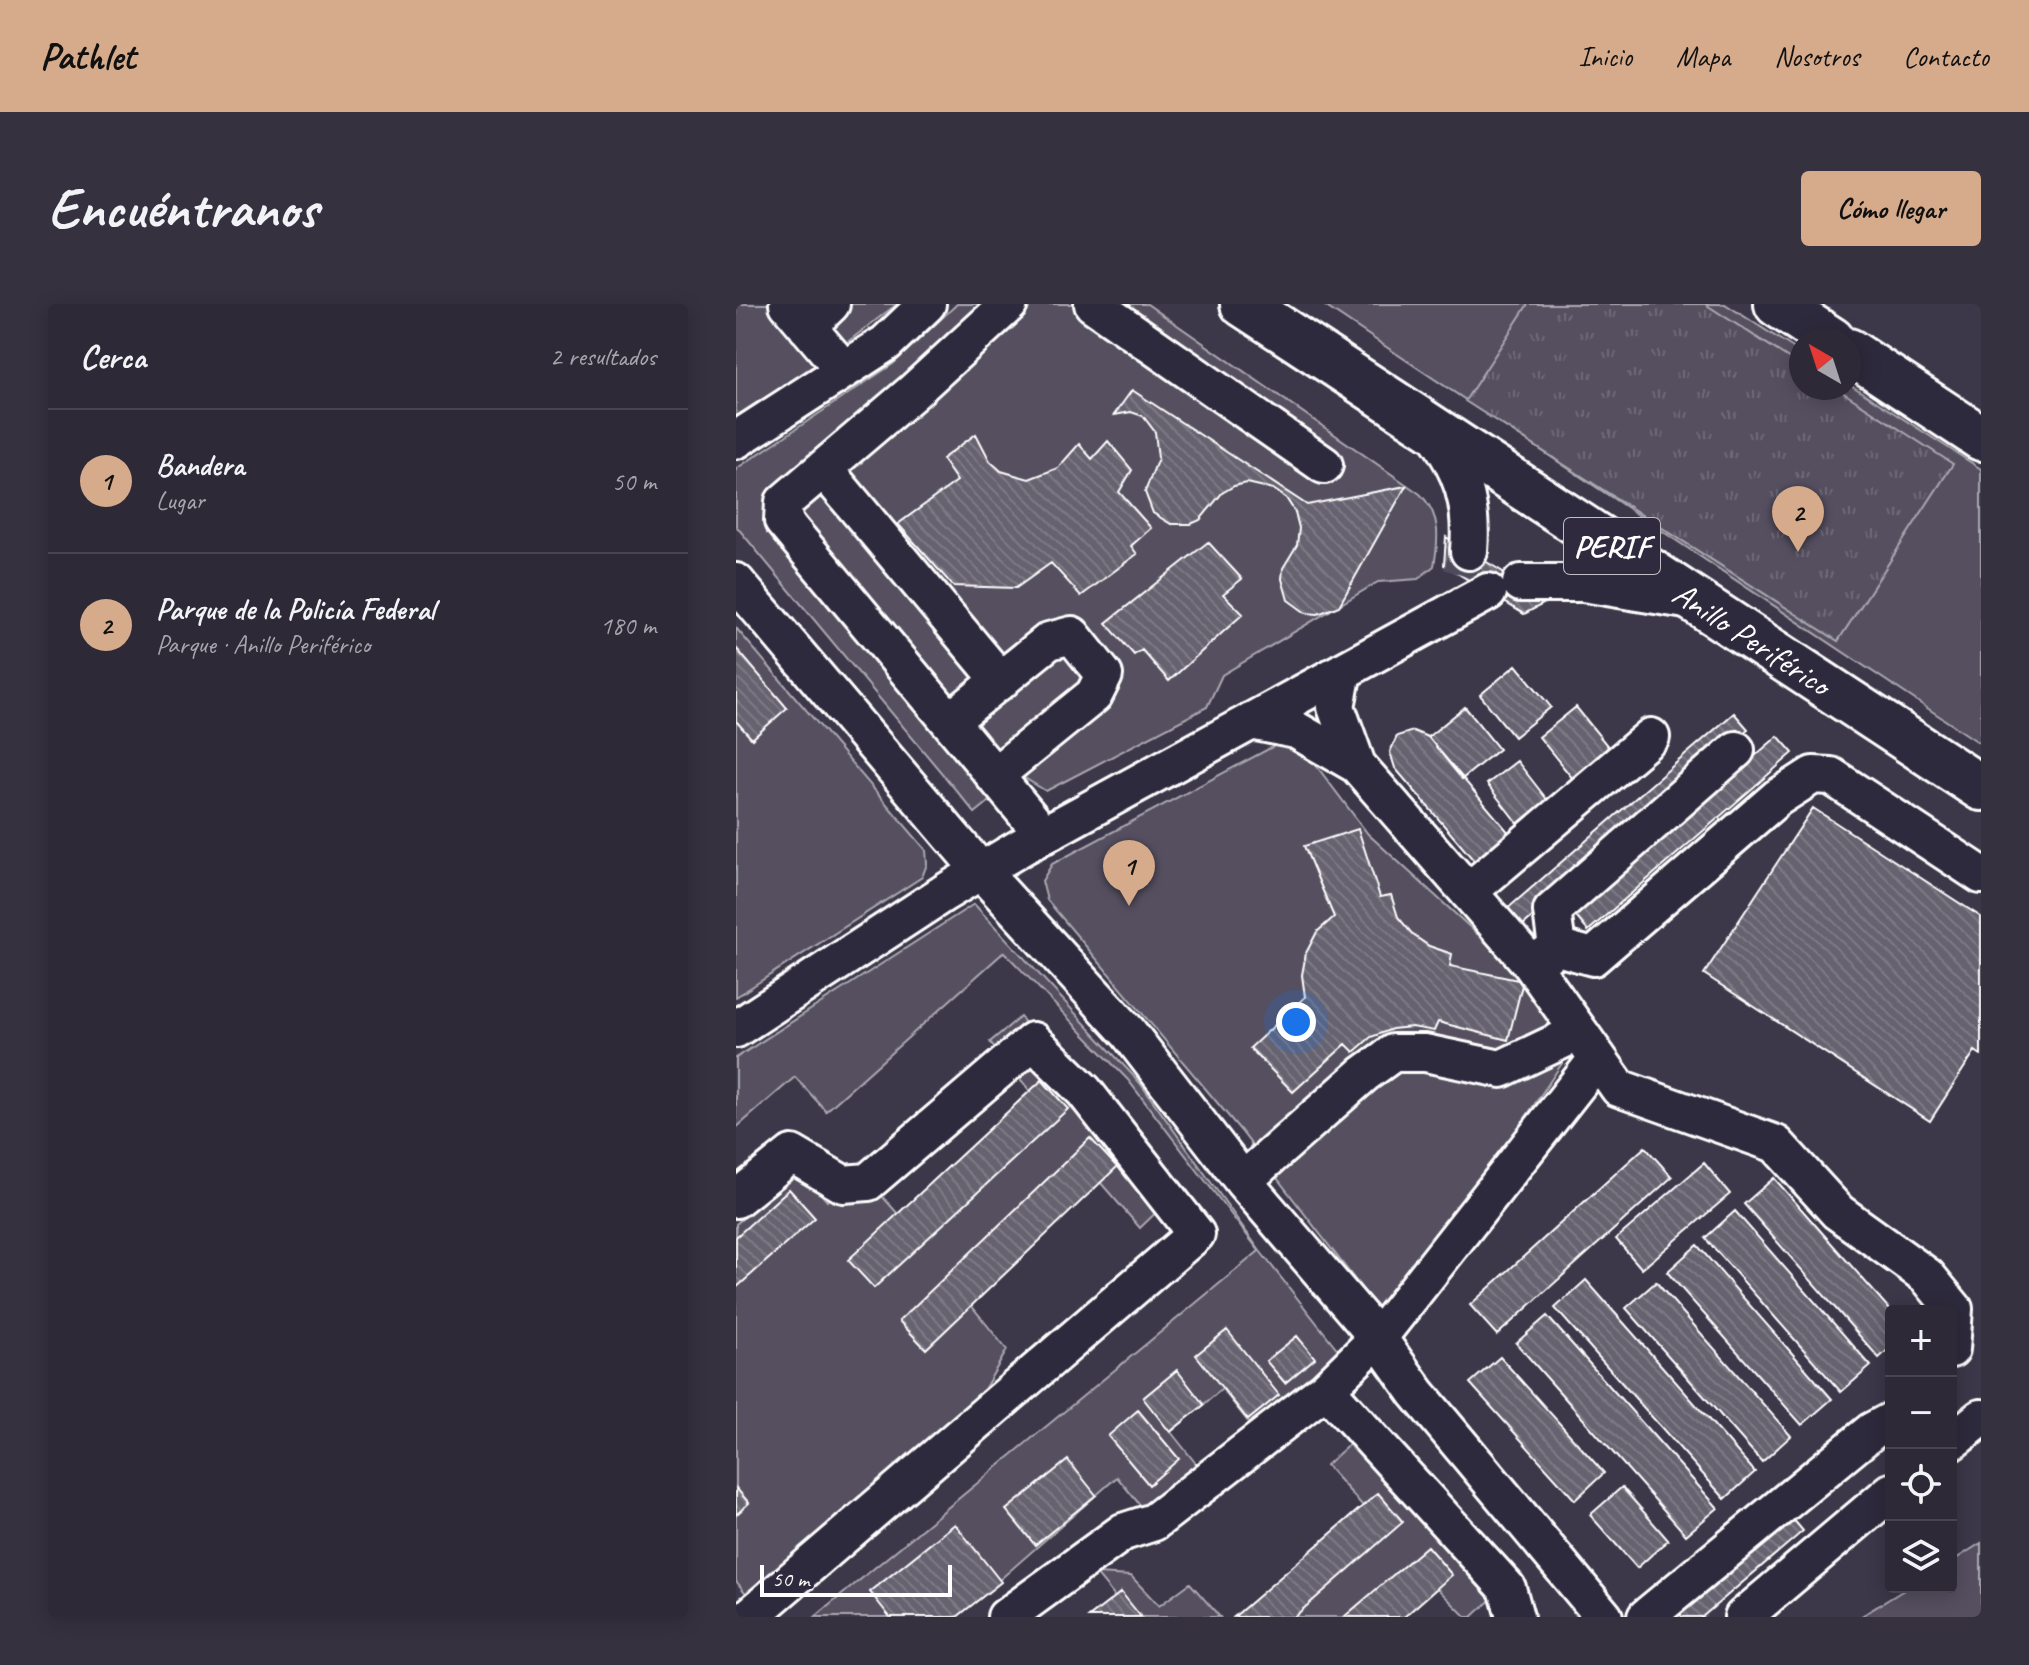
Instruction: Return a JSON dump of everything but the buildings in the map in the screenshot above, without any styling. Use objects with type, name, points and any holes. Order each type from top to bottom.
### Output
[{"type":"main road","name":"Anillo Periférico","points":[[1243,304],[1981,788]]},
{"type":"main road","points":[[1777,304],[1814,328]]},
{"type":"main road","points":[[1861,359],[1981,438]]},
{"type":"lane","points":[[736,440],[886,343],[927,304]]},
{"type":"lane","points":[[1009,304],[784,502],[783,521],[1044,835]]},
{"type":"lane","points":[[1093,304],[1324,465]]},
{"type":"lane","points":[[809,312],[844,370]]},
{"type":"lane","points":[[1431,428],[1453,457],[1467,488],[1485,575]]},
{"type":"lane","points":[[824,469],[1001,681]]},
{"type":"lane","points":[[736,1029],[981,871],[1442,616],[1485,575],[1652,592],[1699,604]]},
{"type":"lane","points":[[736,582],[981,871],[1128,1032],[1243,1181],[1378,1338],[1417,1393],[1604,1617]]},
{"type":"lane","points":[[950,721],[1049,641],[1072,635],[1104,675],[1094,695],[994,776]]},
{"type":"lane","points":[[1343,671],[1336,707],[1357,765]]},
{"type":"lane","points":[[1251,721],[1296,730],[1357,765],[1468,892],[1545,956],[1588,1045],[1619,1088],[1776,1144],[1838,1212],[1927,1276],[1951,1305]]},
{"type":"lane","points":[[1468,892],[1651,737]]},
{"type":"lane","points":[[1545,956],[1552,911],[1736,750]]},
{"type":"lane","points":[[1545,956],[1593,957],[1777,798],[1813,775],[1831,776],[1981,875]]},
{"type":"lane","points":[[736,1199],[792,1154],[843,1184],[868,1182],[1033,1041],[1084,1091],[1196,1234],[749,1617]]},
{"type":"lane","points":[[1243,1181],[1364,1074],[1393,1053],[1425,1053],[1501,1069],[1588,1045]]},
{"type":"lane","points":[[1006,1617],[1123,1532],[1154,1522],[1326,1389],[1378,1338],[1588,1045]]},
{"type":"lane","points":[[1326,1389],[1507,1588],[1515,1617]]},
{"type":"lane","points":[[1957,1437],[1981,1418]]},
{"type":"lane","points":[[1646,1617],[1872,1431],[1885,1424]]},
{"type":"lane","points":[[1743,1617],[1885,1497]]},
{"type":"green space","points":[[736,304],[897,304],[820,363],[736,421]]},
{"type":"green space","points":[[957,304],[1147,304],[1420,494],[1432,510],[1437,527],[1434,566],[1418,579],[1378,582],[1222,675],[1207,707],[1046,791],[1021,776],[975,813],[736,526],[736,469],[893,364]]},
{"type":"green space","points":[[1322,304],[1725,304],[1789,345],[1789,400],[1861,400],[1861,392],[1981,469],[1981,744]]},
{"type":"green space","points":[[1528,304],[1705,304],[1789,358],[1789,400],[1854,400],[1953,464],[1838,641],[1465,401]]},
{"type":"green space","points":[[736,628],[926,850],[927,864],[922,877],[736,997]]},
{"type":"green space","points":[[1276,745],[1290,745],[1306,752],[1368,834],[1520,973],[1547,1006],[1569,1053],[1400,1304],[1389,1310],[1376,1307],[1241,1131],[1047,900],[1042,881],[1052,864]]},
{"type":"green space","points":[[974,904],[1140,1083],[1260,1251],[1346,1360],[1257,1433],[1222,1389],[1171,1432],[1205,1475],[1150,1517],[1117,1477],[957,1617],[815,1617],[1259,1251],[1128,1080],[1004,952],[826,1111],[795,1077],[736,1128],[736,1058]]},
{"type":"green space","points":[[1020,1017],[1093,1096],[1168,1201],[1140,1228],[1100,1182],[971,1305],[1007,1350],[972,1410],[748,1596],[736,1581],[736,1224],[781,1186],[768,1171],[801,1171],[827,1201],[860,1171],[898,1214],[1030,1091],[990,1042]]},
{"type":"green space","points":[[1353,1441],[1497,1594],[1472,1617],[1466,1617],[1437,1588],[1404,1617],[1234,1617],[1363,1506],[1326,1465]]},
{"type":"green space","points":[[1981,1543],[1981,1617],[1860,1617],[1899,1593],[1957,1593],[1957,1558]]},
{"type":"green space","points":[[1096,1574],[1131,1576],[1159,1606],[1190,1583],[1220,1617],[1089,1617],[1115,1597]]},
{"type":"tunnel","points":[[1461,575],[1469,551]]},
{"type":"place","name":"Parque de la Policía Federal","points":[[1798,552]]},
{"type":"place","name":"Bandera","points":[[1129,906]]}]
